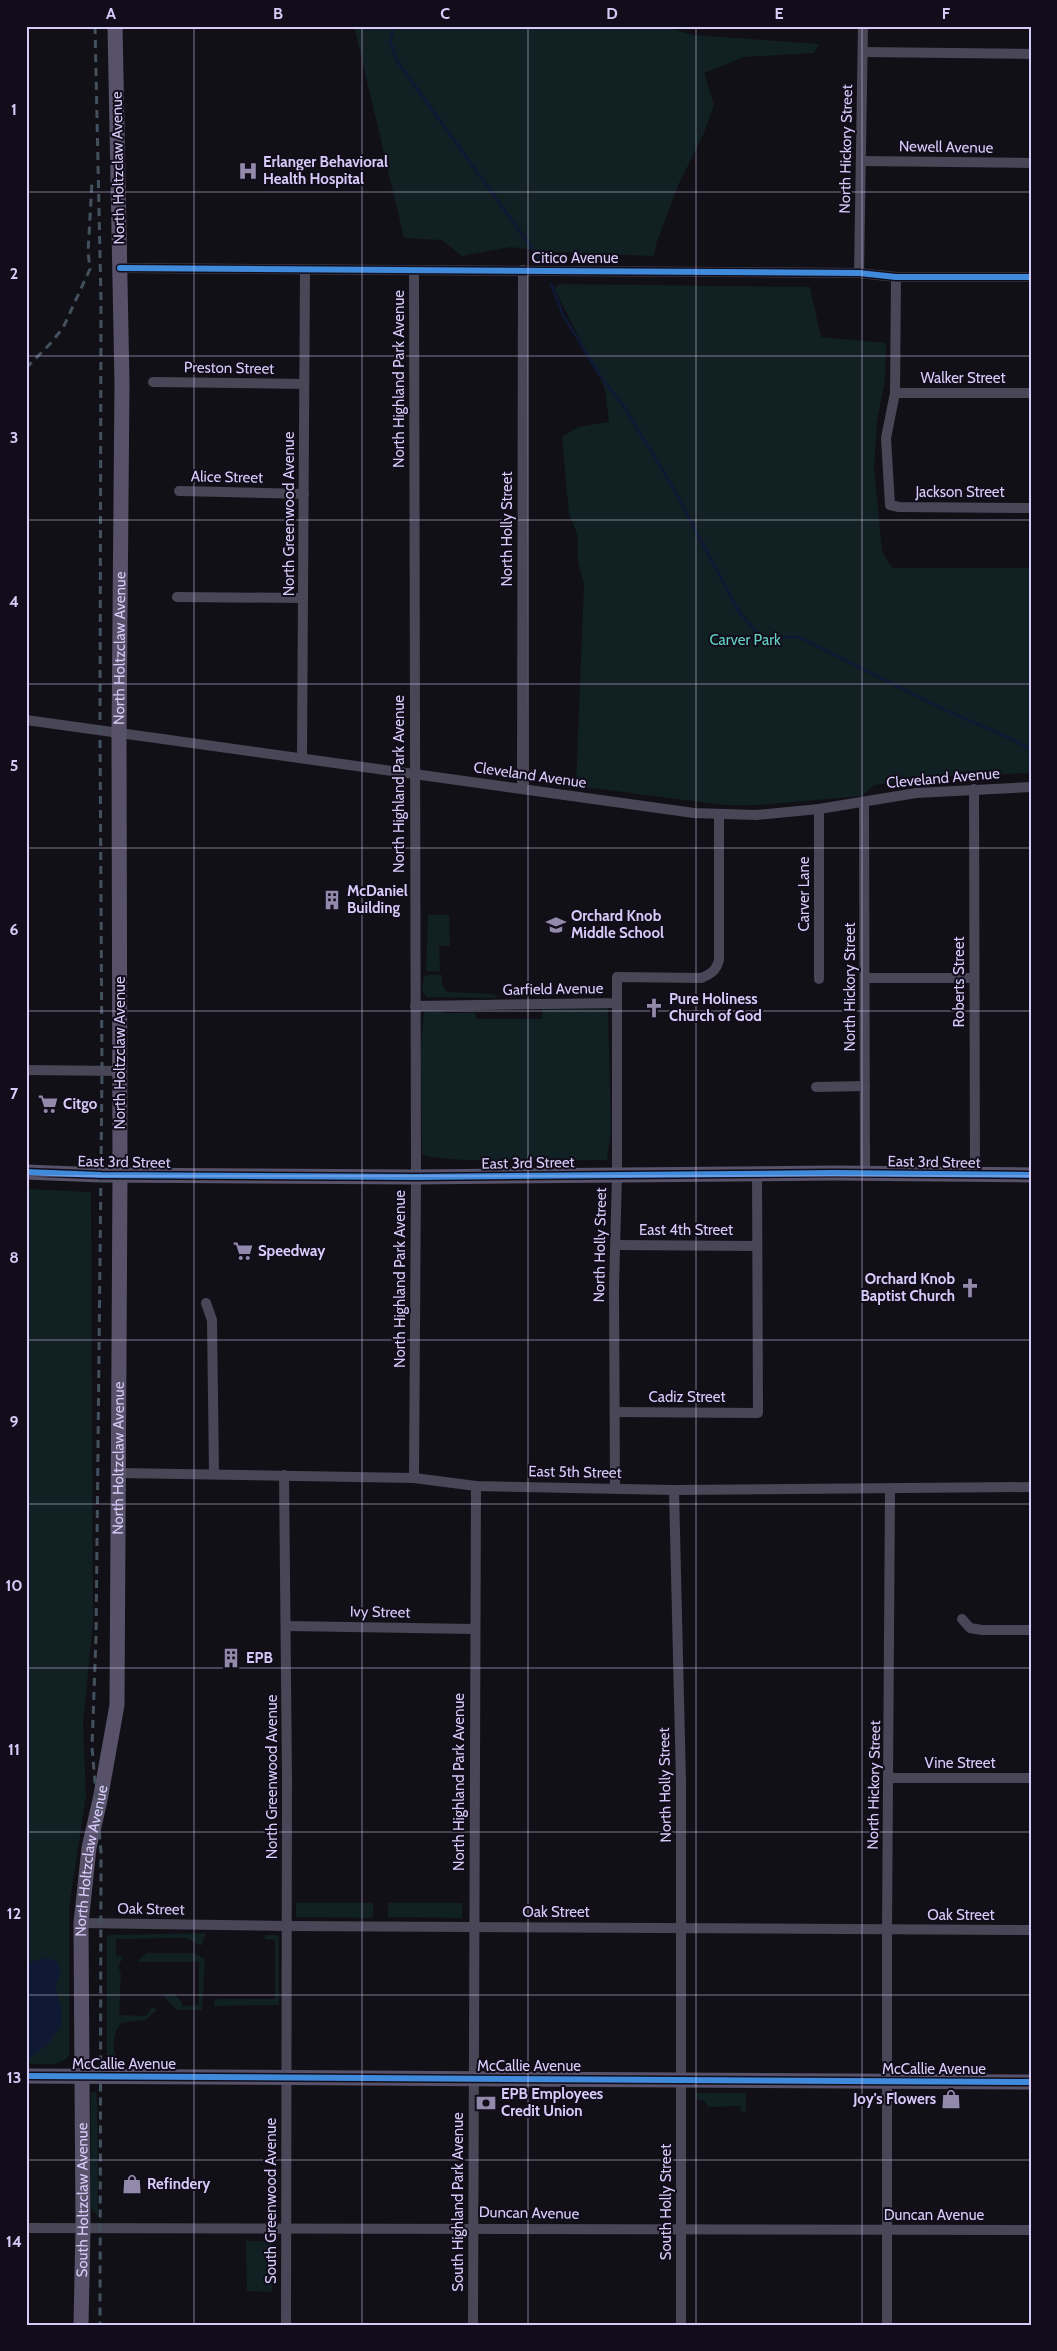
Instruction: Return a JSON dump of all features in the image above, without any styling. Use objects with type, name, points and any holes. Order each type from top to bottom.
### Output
[{"type":"main road","name":"North Holtzclaw Avenue","points":[[81,2076],[81,1922],[89,1848],[100,1800],[116,1705],[119,1473],[119,735],[122,393],[115,26]]},
{"type":"main road","name":"East 3rd Street","points":[[26,1172],[120,1175],[416,1177],[865,1173],[1031,1174]]},
{"type":"main road","name":"McCallie Avenue","points":[[26,2076],[1031,2082]]},
{"type":"main road","name":"South Holtzclaw Avenue","points":[[81,2076],[84,2228],[81,2325]]},
{"type":"street","name":"North Hickory Street","points":[[859,273],[863,26]]},
{"type":"street","points":[[863,52],[1031,54]]},
{"type":"street","name":"Newell Avenue","points":[[861,161],[1031,163]]},
{"type":"street","name":"Citico Avenue","points":[[120,268],[859,273],[896,277],[1031,277]]},
{"type":"street","name":"North Greenwood Avenue","points":[[302,758],[305,270]]},
{"type":"street","name":"North Highland Park Avenue","points":[[414,270],[416,1177],[414,1478]]},
{"type":"street","name":"North Holly Street","points":[[522,788],[523,270]]},
{"type":"street","points":[[895,393],[896,277]]},
{"type":"street","name":"Preston Street","points":[[153,382],[304,384]]},
{"type":"street","name":"Walker Street","points":[[895,393],[1031,393]]},
{"type":"street","name":"Jackson Street","points":[[895,393],[886,438],[890,505],[899,507],[1031,508]]},
{"type":"street","name":"Alice Street","points":[[179,491],[304,494]]},
{"type":"street","points":[[177,596],[303,598]]},
{"type":"street","name":"Cleveland Avenue","points":[[26,720],[119,735],[302,758],[694,813],[756,815],[819,809],[916,793],[1031,787]]},
{"type":"street","name":"Roberts Street","points":[[974,789],[975,1175]]},
{"type":"street","name":"North Hickory Street","points":[[864,802],[865,1173]]},
{"type":"street","name":"Carver Lane","points":[[819,809],[819,979]]},
{"type":"street","name":"Garfield Avenue","points":[[415,1006],[617,1003],[616,977],[701,978],[710,974],[716,969],[719,960],[719,814]]},
{"type":"street","points":[[865,978],[974,978]]},
{"type":"street","name":"North Holly Street","points":[[615,1488],[617,1003]]},
{"type":"street","points":[[26,1070],[119,1071]]},
{"type":"street","points":[[816,1087],[865,1086]]},
{"type":"street","points":[[756,1174],[757,1246]]},
{"type":"street","name":"East 4th Street","points":[[615,1245],[757,1246]]},
{"type":"street","name":"Cadiz Street","points":[[615,1412],[758,1413],[757,1246]]},
{"type":"street","points":[[206,1303],[212,1320],[214,1474]]},
{"type":"street","name":"East 5th Street","points":[[119,1473],[414,1478],[476,1486],[674,1490],[1031,1487]]},
{"type":"street","name":"North Greenwood Avenue","points":[[284,1476],[287,1626],[287,2078]]},
{"type":"street","name":"North Highland Park Avenue","points":[[473,2079],[476,1486]]},
{"type":"street","name":"North Hickory Street","points":[[887,2325],[886,1930],[889,1778],[890,1489]]},
{"type":"street","name":"North Holly Street","points":[[674,1490],[681,1782],[682,2080]]},
{"type":"street","points":[[962,1620],[970,1628],[982,1630],[1031,1630]]},
{"type":"street","name":"Ivy Street","points":[[287,1626],[474,1629]]},
{"type":"street","name":"Vine Street","points":[[889,1778],[1031,1778]]},
{"type":"street","name":"Oak Street","points":[[81,1922],[287,1926],[1031,1930]]},
{"type":"street","name":"South Greenwood Avenue","points":[[286,2325],[287,2078]]},
{"type":"street","name":"South Highland Park Avenue","points":[[473,2079],[473,2325]]},
{"type":"street","name":"South Holly Street","points":[[681,2325],[682,2080]]},
{"type":"street","name":"Duncan Avenue","points":[[26,2228],[286,2229],[473,2227],[681,2230],[1031,2230]]},
{"type":"green space","points":[[354,26],[662,26],[693,35],[819,44],[814,53],[744,57],[704,73],[714,105],[703,135],[680,181],[657,241],[654,256],[554,252],[510,247],[462,256],[442,240],[404,238]]},
{"type":"green space","name":"Carver Park","points":[[560,284],[810,287],[821,337],[886,343],[885,380],[877,422],[874,468],[882,551],[892,568],[1031,568],[1031,773],[950,776],[874,785],[862,796],[758,805],[724,805],[576,786],[584,584],[578,561],[578,536],[569,514],[562,437],[578,427],[609,422],[605,389],[554,288]]},
{"type":"green space","points":[[428,915],[449,915],[450,946],[439,946],[440,972],[426,971]]},
{"type":"green space","points":[[442,975],[442,985],[447,992],[495,994],[496,998],[427,997],[422,991],[424,976]]},
{"type":"green space","points":[[608,1008],[611,1130],[607,1160],[480,1160],[433,1157],[422,1154],[421,1047],[424,1009],[447,1013],[475,1013],[476,1019],[542,1019],[542,1009]]},
{"type":"green space","points":[[26,1189],[91,1192],[93,1623],[83,1723],[86,1797],[69,1907],[69,2055],[61,2062],[55,2064],[26,2063]]},
{"type":"green space","points":[[296,1903],[373,1903],[373,1918],[296,1917]]},
{"type":"green space","points":[[388,1903],[462,1903],[462,1918],[388,1917]]},
{"type":"green space","points":[[206,1933],[201,1946],[187,1938],[116,1939],[116,1956],[123,1957],[118,1967],[121,1973],[119,2015],[146,2016],[152,2007],[157,2010],[145,2020],[121,2023],[114,2038],[115,2054],[120,2064],[107,2064],[107,1935]]},
{"type":"green space","points":[[266,1935],[277,1935],[279,1937],[279,2005],[214,2006],[215,2000],[220,1999],[275,1999],[275,1940],[264,1939]]},
{"type":"green space","points":[[147,1953],[195,1953],[205,1960],[202,2010],[177,2010],[165,1998],[165,1994],[174,1994],[182,2002],[182,2006],[199,2005],[199,1962],[137,1962]]},
{"type":"green space","points":[[96,2091],[98,2217],[91,2208],[91,2093]]},
{"type":"green space","points":[[696,2093],[746,2093],[746,2111],[741,2112],[741,2106],[708,2107],[705,2101],[697,2100]]},
{"type":"green space","points":[[246,2241],[273,2241],[272,2292],[247,2291]]},
{"type":"water","points":[[47,1958],[57,1961],[61,1971],[55,1987],[61,2007],[61,2026],[48,2044],[30,2058],[26,2058],[26,1963]]},
{"type":"waterway","points":[[394,26],[390,41],[397,61],[539,258]]},
{"type":"waterway","points":[[551,284],[563,315],[601,377],[624,407],[670,482],[739,612],[761,637],[799,637],[941,708],[1016,741],[1031,750]]},
{"type":"railway","points":[[95,26],[101,301],[100,731],[102,1071],[96,1637],[92,1747],[101,1852],[100,2325]]},
{"type":"railway","points":[[26,368],[63,328],[90,269],[88,252],[92,182]]},
{"type":"cycle path","points":[[120,268],[859,273],[896,277],[1031,277]]},
{"type":"cycle path","points":[[26,1172],[101,1175],[416,1177],[833,1173],[1031,1175]]},
{"type":"cycle path","points":[[26,2076],[1031,2082]]},
{"type":"place","name":"Erlanger Behavioral Health Hospital","points":[[248,171]]},
{"type":"place","name":"McDaniel Building","points":[[332,900]]},
{"type":"place","name":"Orchard Knob Middle School","points":[[556,925]]},
{"type":"place","name":"Pure Holiness Church of God","points":[[654,1008]]},
{"type":"place","name":"Citgo","points":[[48,1104]]},
{"type":"place","name":"Speedway","points":[[243,1251]]},
{"type":"place","name":"Orchard Knob Baptist Church","points":[[970,1288]]},
{"type":"place","name":"EPB","points":[[231,1658]]},
{"type":"place","name":"Joy's Flowers","points":[[951,2099]]},
{"type":"place","name":"EPB Employees Credit Union","points":[[486,2103]]},
{"type":"place","name":"Refindery","points":[[132,2184]]}]
